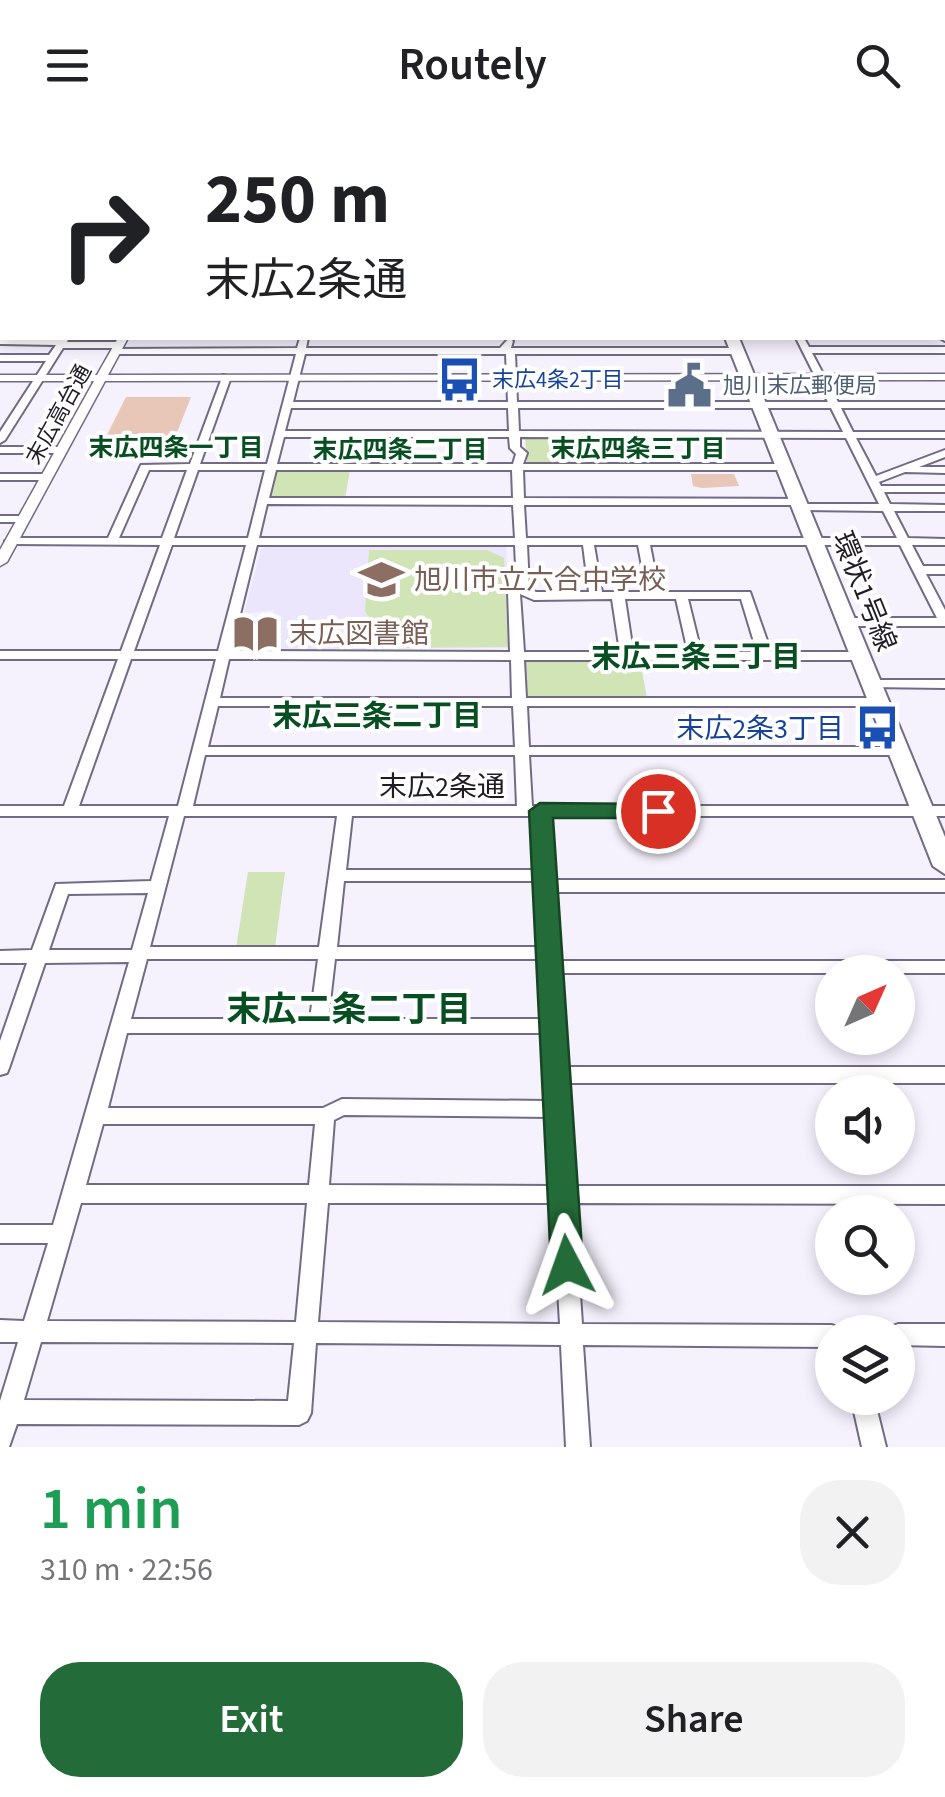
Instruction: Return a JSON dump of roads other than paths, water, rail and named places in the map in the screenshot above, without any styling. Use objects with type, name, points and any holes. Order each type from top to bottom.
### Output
[{"type":"main road","name":"環状1号線","points":[[734,344],[945,866]]},
{"type":"street","points":[[186,351],[191,340]]},
{"type":"street","points":[[801,340],[945,622],[848,622]]},
{"type":"street","points":[[0,440],[63,341]]},
{"type":"street","points":[[0,342],[63,341],[186,351],[302,344],[734,344]]},
{"type":"street","points":[[509,343],[516,448],[508,459],[516,466],[523,590]]},
{"type":"street","points":[[0,1440],[199,751],[302,344]]},
{"type":"street","name":"末広高台通","points":[[1,559],[119,345]]},
{"type":"street","points":[[806,350],[945,350]]},
{"type":"street","points":[[0,358],[53,358]]},
{"type":"street","points":[[70,811],[226,377]]},
{"type":"street","points":[[0,378],[945,377]]},
{"type":"street","points":[[286,406],[945,405]]},
{"type":"street","points":[[0,412],[18,412]]},
{"type":"street","points":[[278,434],[945,434]]},
{"type":"street","points":[[600,434],[606,466]]},
{"type":"street","points":[[895,435],[914,464]]},
{"type":"street","points":[[0,450],[60,450]]},
{"type":"street","points":[[875,485],[899,470],[945,453]]},
{"type":"street","points":[[112,541],[145,467],[786,466]]},
{"type":"street","points":[[899,470],[945,470]]},
{"type":"street","points":[[0,477],[46,477]]},
{"type":"street","points":[[875,485],[945,489]]},
{"type":"street","points":[[261,502],[519,501],[945,508]]},
{"type":"street","points":[[0,519],[23,519]]},
{"type":"street","points":[[11,541],[945,542]]},
{"type":"street","points":[[588,541],[596,596]]},
{"type":"street","points":[[643,542],[654,596]]},
{"type":"street","points":[[919,570],[945,570]]},
{"type":"street","points":[[578,1447],[545,881],[524,751],[514,591],[523,590],[534,596],[746,595],[765,655]]},
{"type":"street","points":[[618,596],[627,655]]},
{"type":"street","points":[[681,596],[695,655]]},
{"type":"street","points":[[937,622],[945,638]]},
{"type":"street","points":[[0,655],[862,656]]},
{"type":"street","points":[[212,702],[520,702],[876,693],[945,684]]},
{"type":"street","points":[[199,751],[899,751]]},
{"type":"street","name":"末広2条通","points":[[0,811],[945,812]]},
{"type":"street","points":[[318,1025],[345,812]]},
{"type":"street","points":[[336,876],[945,886]]},
{"type":"street","points":[[0,1068],[62,888],[158,887]]},
{"type":"street","points":[[0,957],[327,952],[945,968]]},
{"type":"street","points":[[120,1026],[554,1026]]},
{"type":"street","points":[[556,1075],[945,1075]]},
{"type":"street","points":[[96,1116],[326,1116],[342,1107],[558,1109]]},
{"type":"street","points":[[8,1412],[299,1412],[326,1116]]},
{"type":"street","points":[[73,1194],[945,1194]]},
{"type":"street","points":[[0,1234],[61,1234]]},
{"type":"street","points":[[0,1332],[815,1336]]},
{"type":"street","points":[[915,1336],[945,1335]]},
{"type":"street","points":[[867,1415],[874,1447]]},
{"type":"place","name":"末広4条2丁目","points":[[459,379]]},
{"type":"place","name":"旭川末広郵便局","points":[[690,385]]},
{"type":"place","name":"旭川市立六合中学校","points":[[381,579]]},
{"type":"place","name":"末広図書館","points":[[256,633]]},
{"type":"place","name":"末広2条3丁目","points":[[877,728]]},
{"type":"district","name":"末広四条一丁目","points":[[176,447]]},
{"type":"district","name":"末広四条三丁目","points":[[638,448]]},
{"type":"district","name":"末広四条二丁目","points":[[400,449]]},
{"type":"district","name":"末広三条三丁目","points":[[696,657]]},
{"type":"district","name":"末広三条二丁目","points":[[377,716]]},
{"type":"district","name":"末広二条二丁目","points":[[349,1009]]}]
